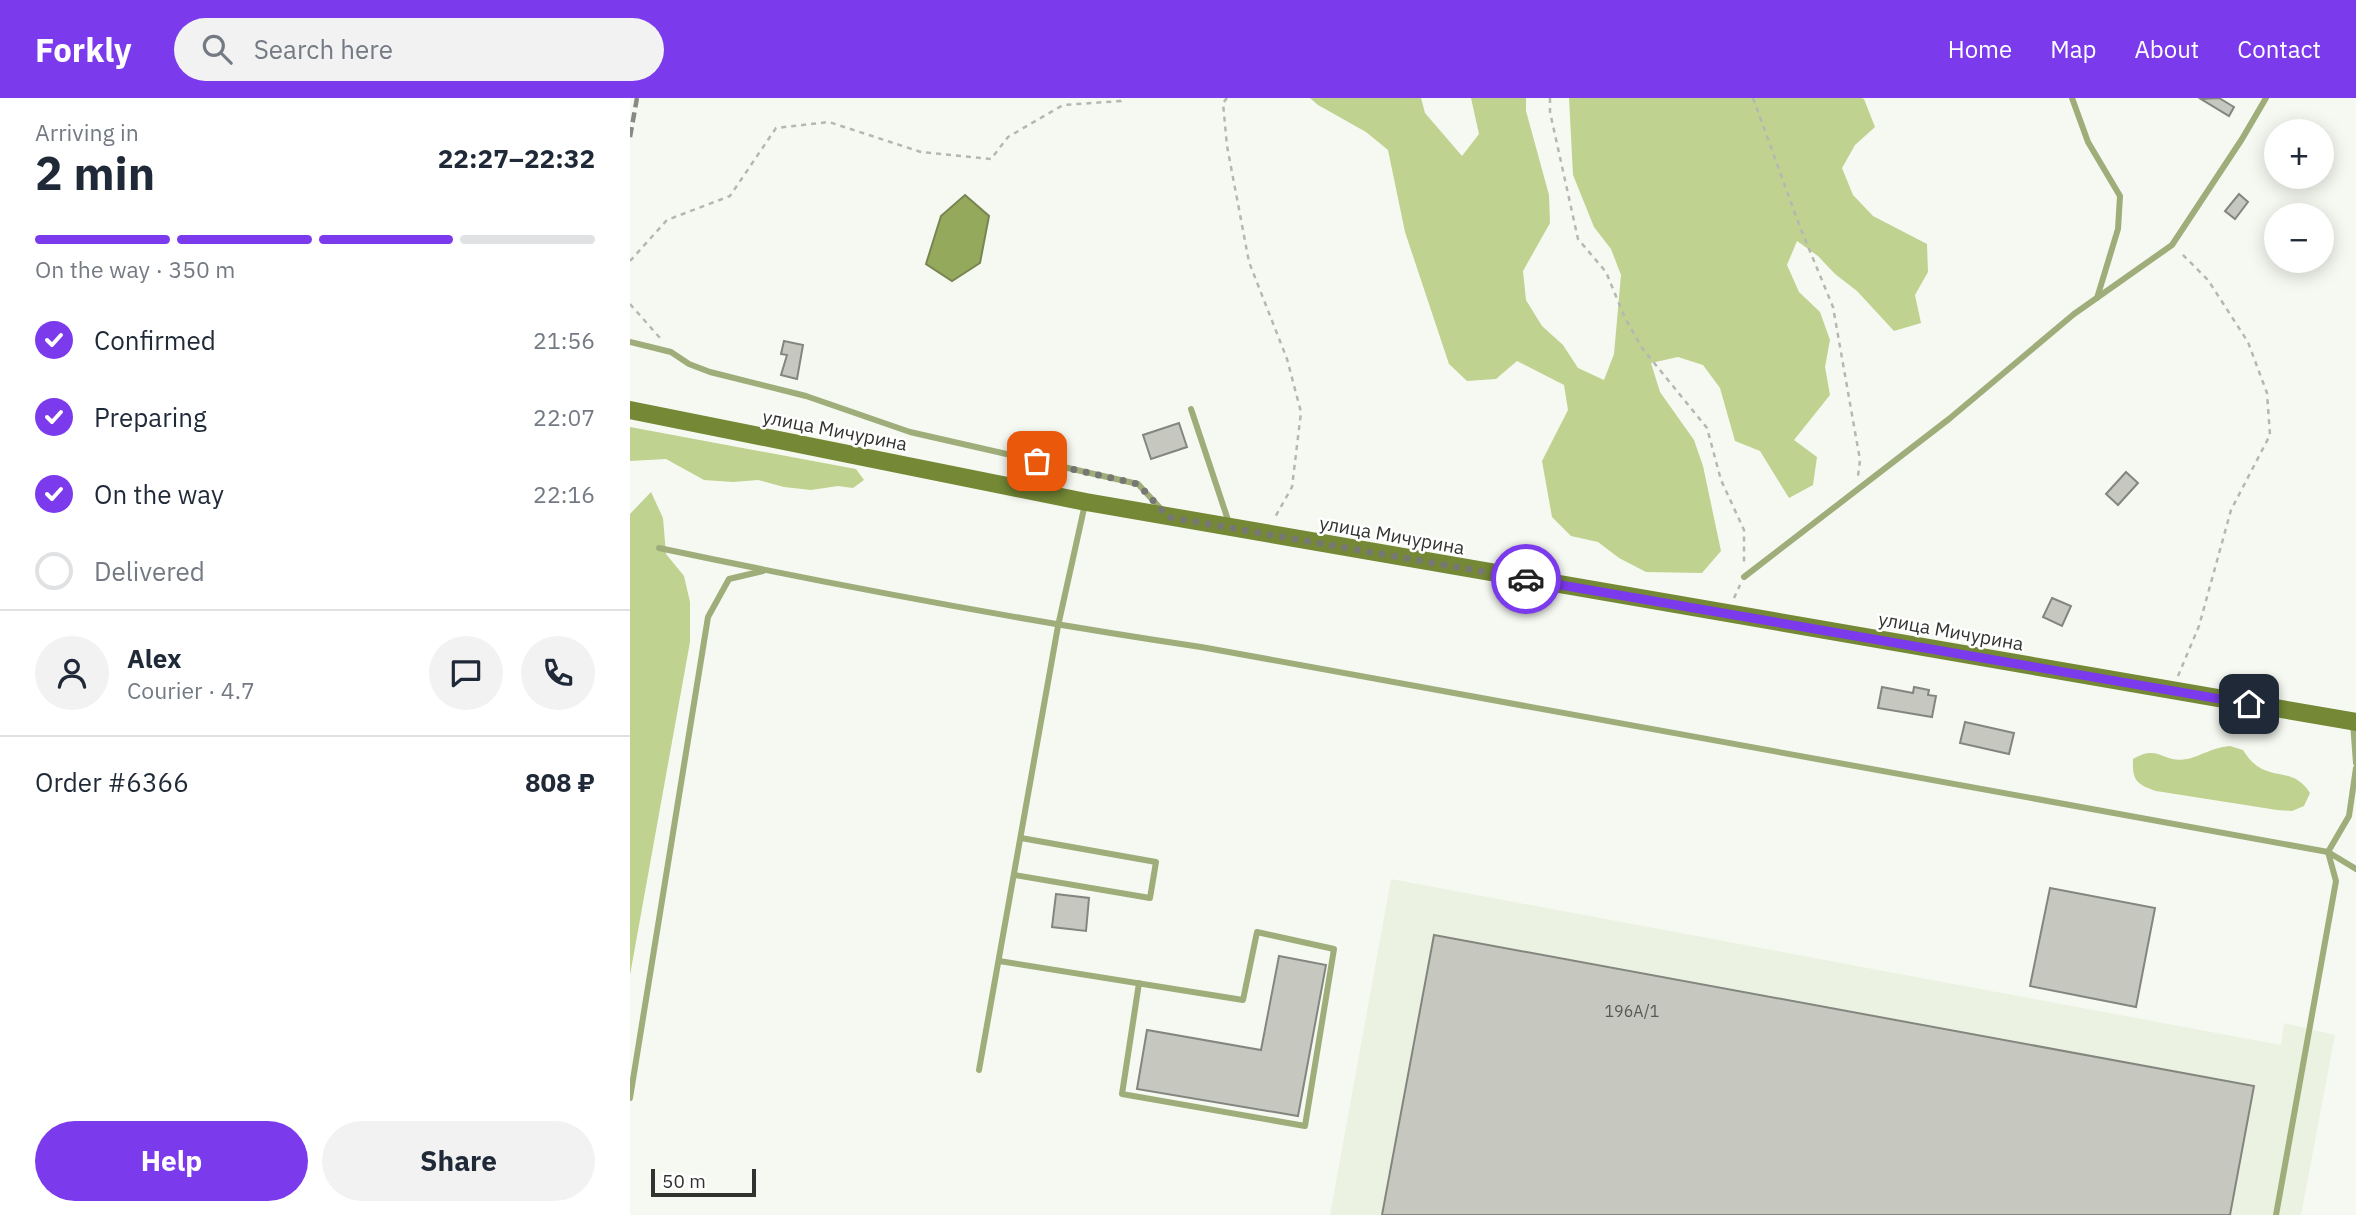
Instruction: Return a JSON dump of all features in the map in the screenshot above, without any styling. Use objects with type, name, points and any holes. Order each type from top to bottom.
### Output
[{"type":"main road","name":"улица Мичурина","points":[[630,410],[1168,517],[2354,722]]},
{"type":"lane","points":[[2071,98],[2088,142],[2120,196],[2118,229],[2096,299]]},
{"type":"lane","points":[[1744,577],[1949,419],[2054,330],[2172,245],[2266,98]]},
{"type":"lane","points":[[630,342],[671,352],[689,364],[710,372],[806,396],[910,432],[1138,484],[1168,517]]},
{"type":"lane","points":[[1191,409],[1231,528]]},
{"type":"lane","points":[[979,1070],[1058,626],[1086,502]]},
{"type":"lane","points":[[659,548],[765,571],[1058,626],[1201,647],[2328,852],[2356,869]]},
{"type":"lane","points":[[630,1098],[708,617],[729,579],[765,571]]},
{"type":"lane","points":[[2276,1215],[2336,881],[2328,852],[2348,816],[2356,765],[2354,722]]},
{"type":"lane","points":[[1015,875],[1150,898],[1156,862],[1021,838]]},
{"type":"lane","points":[[999,961],[1139,983],[1243,1000],[1257,932],[1334,949],[1304,1126],[1122,1094],[1139,983]]},
{"type":"path","points":[[630,261],[667,220],[730,197],[776,128],[829,122],[921,152],[991,159],[1008,137],[1063,105],[1121,102],[1125,98]]},
{"type":"path","points":[[1227,98],[1223,103],[1227,146],[1249,262],[1287,359],[1301,412],[1292,487],[1266,534]]},
{"type":"path","points":[[1550,98],[1550,112],[1578,239],[1606,272],[1625,318],[1642,348],[1707,428],[1721,480],[1744,530],[1744,577],[1726,614]]},
{"type":"path","points":[[1753,98],[1833,307],[1860,460],[1856,490]]},
{"type":"path","points":[[2171,690],[2199,626],[2231,510],[2270,435],[2267,393],[2248,342],[2208,280],[2172,245]]},
{"type":"path","points":[[630,304],[676,355]]},
{"type":"shaded area","points":[[1310,98],[1421,98],[1425,113],[1462,156],[1479,134],[1471,98],[1526,98],[1526,111],[1549,195],[1550,223],[1523,271],[1526,300],[1542,326],[1563,345],[1578,368],[1604,380],[1614,354],[1621,275],[1611,249],[1594,227],[1573,175],[1569,98],[1864,99],[1875,127],[1855,145],[1842,168],[1853,195],[1873,216],[1927,244],[1928,272],[1915,295],[1921,323],[1894,331],[1857,291],[1797,241],[1787,265],[1799,292],[1820,312],[1830,340],[1825,367],[1830,395],[1794,440],[1817,457],[1813,485],[1789,498],[1760,451],[1735,441],[1720,388],[1703,365],[1678,357],[1651,363],[1660,392],[1694,440],[1703,466],[1721,551],[1702,573],[1646,572],[1619,558],[1598,542],[1571,536],[1552,517],[1542,461],[1568,410],[1564,385],[1517,361],[1496,379],[1467,381],[1449,364],[1405,232],[1388,150],[1366,132]]},
{"type":"shaded area","points":[[965,195],[989,216],[980,263],[952,281],[926,264],[941,216]]},
{"type":"shaded area","points":[[630,427],[856,469],[864,480],[853,488],[838,486],[811,490],[758,480],[704,480],[666,459],[630,461]]},
{"type":"shaded area","points":[[651,492],[663,518],[666,554],[684,576],[690,602],[690,642],[630,975],[630,514]]},
{"type":"shaded area","points":[[2230,746],[2243,750],[2260,768],[2295,778],[2303,784],[2310,793],[2304,806],[2292,811],[2277,810],[2156,791],[2140,784],[2135,777],[2133,759],[2142,755],[2155,753],[2179,760]]},
{"type":"shaded area","points":[[1391,879],[2281,1045],[2284,1023],[2335,1035],[2301,1215],[1330,1215]]},
{"type":"building","points":[[2219,98],[2234,107],[2229,116],[2201,99]]},
{"type":"building","points":[[2239,194],[2248,202],[2235,219],[2225,211]]},
{"type":"building","points":[[784,341],[803,345],[797,379],[781,375],[787,355],[781,354]]},
{"type":"building","points":[[1179,423],[1187,447],[1151,459],[1143,435]]},
{"type":"building","points":[[2126,472],[2138,483],[2118,505],[2106,494]]},
{"type":"building","points":[[2052,598],[2071,606],[2062,626],[2043,617]]},
{"type":"building","points":[[1882,687],[1913,693],[1914,687],[1929,690],[1928,695],[1936,696],[1932,717],[1878,708]]},
{"type":"building","points":[[1965,722],[2014,733],[2009,754],[1960,743]]},
{"type":"building","points":[[2050,888],[2155,908],[2136,1007],[2030,986]]},
{"type":"building","points":[[1056,894],[1089,898],[1086,931],[1052,927]]},
{"type":"building","points":[[1434,935],[2254,1086],[2230,1215],[1382,1215]]},
{"type":"building","points":[[1279,956],[1326,965],[1298,1116],[1137,1089],[1147,1030],[1261,1050]]},
{"type":"railway","points":[[630,137],[637,98]]},
{"type":"way so far","points":[[1037,461],[1138,484],[1168,517],[1526,579]]},
{"type":"route","points":[[1526,579],[2249,704]]}]
